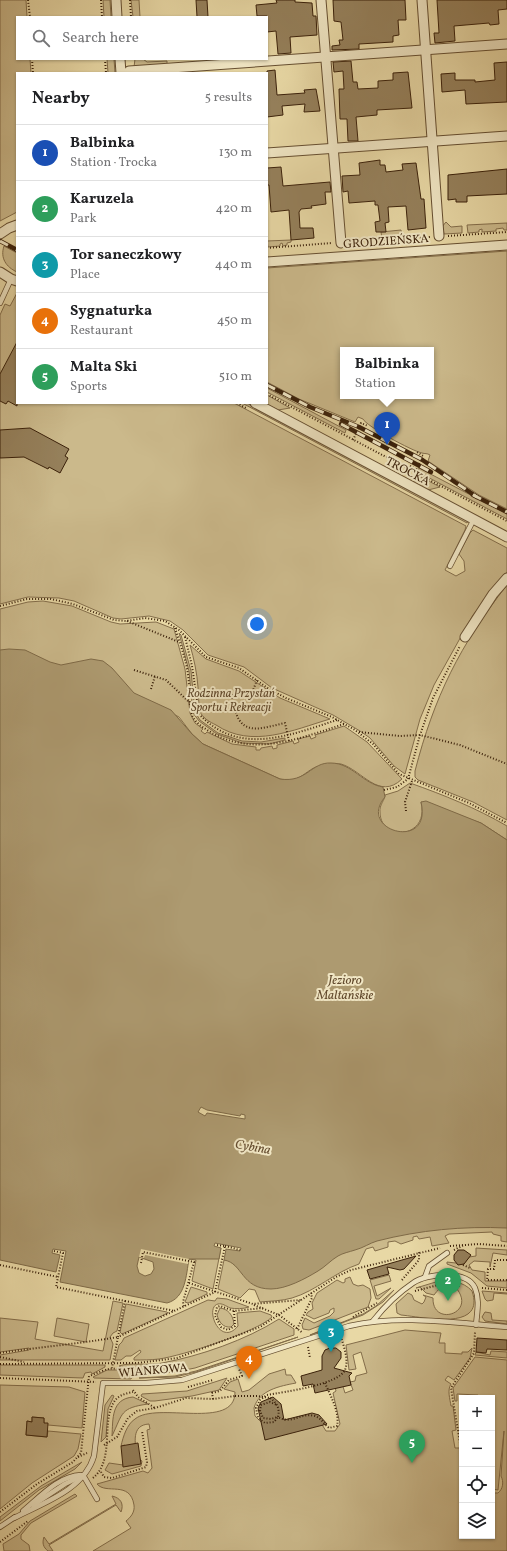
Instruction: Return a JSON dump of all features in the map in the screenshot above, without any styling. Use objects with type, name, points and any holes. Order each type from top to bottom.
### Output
[{"type":"street","points":[[116,0],[117,16]]},
{"type":"street","points":[[322,0],[340,243]]},
{"type":"street","points":[[422,0],[439,236]]},
{"type":"street","points":[[120,60],[124,72],[507,44]]},
{"type":"street","points":[[268,153],[333,150],[507,136]]},
{"type":"street","points":[[0,234],[16,225]]},
{"type":"street","name":"GRODZIEŃSKA","points":[[268,262],[507,245]]},
{"type":"street","points":[[0,272],[14,280]]},
{"type":"street","name":"TROCKA","points":[[257,404],[507,537]]},
{"type":"street","points":[[465,637],[493,594],[507,578]]},
{"type":"lane","points":[[439,236],[440,250]]},
{"type":"lane","points":[[340,243],[342,256]]},
{"type":"lane","points":[[0,303],[14,280]]},
{"type":"lane","points":[[450,566],[474,519]]},
{"type":"lane","points":[[425,1277],[429,1266],[447,1253]]},
{"type":"lane","points":[[373,1321],[404,1289],[414,1282],[425,1277],[442,1275],[469,1280],[475,1288],[478,1296],[475,1324]]},
{"type":"lane","name":"WIANKOWA","points":[[0,1527],[76,1485],[92,1461],[103,1383],[182,1380],[340,1329],[373,1321],[407,1319],[507,1327]]},
{"type":"lane","name":"WIANKOWA","points":[[14,1518],[70,1475],[83,1475]]},
{"type":"lane","points":[[83,1475],[97,1499]]},
{"type":"path","points":[[28,0],[30,16]]},
{"type":"path","points":[[101,0],[102,16]]},
{"type":"path","points":[[130,0],[131,16]]},
{"type":"path","points":[[32,60],[33,72]]},
{"type":"path","points":[[105,60],[106,72]]},
{"type":"path","points":[[268,248],[507,232]]},
{"type":"path","points":[[268,395],[507,521]]},
{"type":"path","points":[[353,440],[361,423],[368,426]]},
{"type":"path","points":[[414,472],[423,456],[417,452]]},
{"type":"path","points":[[410,466],[416,469]]},
{"type":"path","points":[[0,606],[27,599],[51,599],[73,604],[114,620],[125,621],[154,619],[175,627],[203,655],[239,668],[286,698],[337,720],[358,732],[373,744],[394,769],[408,779],[469,803],[507,823]]},
{"type":"path","points":[[125,621],[180,642]]},
{"type":"path","points":[[175,627],[187,666],[193,716],[197,723],[221,738],[248,745],[266,745],[289,741],[345,724]]},
{"type":"path","points":[[185,636],[192,666],[196,707],[203,719],[222,732],[243,739],[260,740],[287,735],[337,720]]},
{"type":"path","points":[[384,790],[397,787],[408,779],[420,735],[433,698],[465,637]]},
{"type":"path","points":[[134,670],[166,680],[191,704]]},
{"type":"path","points":[[151,689],[155,676]]},
{"type":"path","points":[[257,680],[252,693],[233,695],[232,702],[238,721],[241,725],[252,729],[284,723],[289,741]]},
{"type":"path","points":[[358,732],[400,736],[420,735],[460,745],[507,764]]},
{"type":"path","points":[[406,811],[405,802],[412,781]]},
{"type":"path","points":[[216,1244],[240,1250]]},
{"type":"path","points":[[448,1246],[466,1244],[507,1246]]},
{"type":"path","points":[[447,1253],[466,1244]]},
{"type":"path","points":[[215,1292],[225,1246]]},
{"type":"path","points":[[0,1364],[156,1362],[177,1358],[248,1332],[279,1315],[336,1277],[351,1270],[441,1247]]},
{"type":"path","points":[[54,1251],[63,1253],[56,1287],[176,1311]]},
{"type":"path","points":[[141,1263],[143,1252],[194,1262],[183,1302],[184,1307]]},
{"type":"path","points":[[419,1252],[420,1260],[394,1288],[417,1291],[431,1286],[447,1285],[507,1290]]},
{"type":"path","points":[[507,1260],[495,1260],[494,1269],[488,1269],[487,1275],[487,1280],[507,1280]]},
{"type":"path","points":[[463,1264],[470,1268]]},
{"type":"path","points":[[0,1265],[58,1277]]},
{"type":"path","points":[[189,1283],[253,1304],[279,1315]]},
{"type":"path","points":[[0,1353],[52,1345],[75,1345],[118,1337],[215,1292]]},
{"type":"path","points":[[297,1329],[312,1298],[311,1293]]},
{"type":"path","points":[[253,1304],[301,1300]]},
{"type":"path","points":[[112,1368],[125,1301]]},
{"type":"path","points":[[350,1318],[378,1303]]},
{"type":"path","points":[[234,1311],[235,1326],[228,1330],[221,1327],[215,1316],[217,1307],[220,1306],[234,1311],[263,1308]]},
{"type":"path","points":[[459,1436],[452,1388],[474,1354],[475,1324]]},
{"type":"path","points":[[0,1512],[37,1484],[77,1458],[117,1437],[128,1418],[137,1410],[155,1408],[186,1398],[213,1399],[235,1396],[257,1396],[270,1398],[277,1405],[279,1409],[278,1417],[274,1422],[270,1423],[259,1420],[256,1413],[257,1403],[267,1395],[325,1383],[342,1375],[345,1370],[346,1361],[340,1329]]},
{"type":"path","points":[[296,1336],[304,1334]]},
{"type":"path","points":[[0,1357],[28,1363]]},
{"type":"path","points":[[213,1399],[212,1393],[220,1391],[229,1380],[242,1376],[237,1363]]},
{"type":"path","points":[[77,1458],[83,1445],[90,1376],[106,1368],[118,1368],[133,1375]]},
{"type":"path","points":[[0,1378],[89,1381],[103,1383]]},
{"type":"path","points":[[134,1383],[133,1392],[155,1408]]},
{"type":"path","points":[[277,1405],[265,1403],[261,1405],[260,1412],[262,1418],[266,1420],[278,1417],[290,1420],[312,1415],[321,1419],[329,1428],[336,1427],[338,1422],[335,1408],[325,1383]]},
{"type":"path","points":[[101,1472],[104,1477],[112,1478],[146,1467],[147,1462],[142,1431]]},
{"type":"green space","points":[[0,0],[26,0],[27,16],[16,16],[16,60],[30,60],[31,72],[16,72],[16,213],[0,221]]},
{"type":"green space","points":[[103,0],[110,0],[111,16],[104,16]]},
{"type":"green space","points":[[131,0],[139,0],[140,16],[133,16]]},
{"type":"green space","points":[[107,60],[114,60],[115,72],[108,72]]},
{"type":"green space","points":[[135,60],[144,60],[147,62],[167,61],[167,65],[134,67]]},
{"type":"green space","points":[[446,222],[451,227],[462,226],[462,233],[444,234],[443,228],[441,228]]},
{"type":"green space","points":[[507,223],[507,230],[504,230],[503,228],[496,229],[496,231],[482,232],[482,229],[479,230],[479,232],[468,233],[467,225]]},
{"type":"green space","points":[[401,230],[402,237],[382,239],[381,232]]},
{"type":"green space","points":[[291,240],[291,242],[283,246],[282,243],[280,246],[268,247],[268,241]]},
{"type":"green space","points":[[4,246],[16,252],[16,271],[10,268],[5,262],[3,258]]},
{"type":"green space","points":[[507,251],[507,509],[479,495],[428,461],[430,455],[400,443],[372,427],[363,419],[358,417],[355,422],[299,399],[268,383],[268,268]]},
{"type":"green space","points":[[16,295],[16,404],[236,404],[466,526],[445,570],[456,576],[465,571],[464,561],[459,554],[473,530],[507,548],[507,572],[473,615],[434,685],[420,719],[405,774],[394,766],[370,738],[360,731],[333,715],[272,688],[244,667],[208,655],[183,630],[170,621],[149,616],[121,619],[113,618],[74,601],[59,598],[28,597],[0,604],[0,315],[5,304],[10,306]]},
{"type":"green space","points":[[268,389],[346,430],[345,433],[268,393]]},
{"type":"green space","points":[[268,396],[290,408],[278,410],[266,404],[268,404]]},
{"type":"green space","points":[[244,404],[249,404],[468,521],[467,523]]},
{"type":"green space","points":[[419,468],[507,514],[507,519],[418,472]]},
{"type":"green space","points":[[419,476],[440,487],[428,490],[412,482],[419,480]]},
{"type":"green space","points":[[507,585],[507,820],[473,802],[418,780],[415,777],[415,771],[422,744],[440,695],[450,673],[475,629]]},
{"type":"green space","points":[[43,601],[72,606],[111,622],[120,624],[156,622],[174,629],[185,669],[190,713],[195,723],[203,729],[201,731],[205,734],[207,732],[232,744],[256,747],[256,750],[260,750],[261,748],[272,746],[273,749],[277,748],[277,745],[293,741],[294,744],[299,742],[298,739],[310,736],[311,739],[316,737],[315,735],[344,726],[367,742],[402,779],[394,785],[386,787],[378,786],[349,767],[341,764],[329,764],[316,767],[299,778],[292,780],[280,779],[203,744],[192,734],[179,717],[134,694],[0,664],[0,609],[28,602]]},
{"type":"green space","points":[[179,633],[181,635],[191,671],[195,712],[200,720],[218,733],[242,741],[261,742],[285,738],[285,740],[269,744],[242,743],[217,734],[199,721],[193,713],[189,671]]},
{"type":"green space","name":"Rodzinna Przystań Sportu i Rekreacji","points":[[190,645],[206,659],[239,671],[280,698],[330,719],[287,732],[258,737],[244,736],[230,732],[214,724],[204,718],[200,711],[197,676]]},
{"type":"green space","points":[[410,783],[460,802],[507,826],[507,840],[481,823],[421,802],[422,814],[418,823],[412,829],[404,832],[395,832],[388,828],[382,822],[380,812],[380,807],[385,795],[398,791]]},
{"type":"green space","points":[[507,1222],[507,1242],[501,1241],[501,1236],[493,1234],[492,1232],[449,1234],[445,1236],[449,1243],[432,1246],[430,1237],[419,1239],[417,1236],[413,1237],[413,1240],[401,1244],[395,1241],[388,1242],[388,1247],[375,1251],[373,1247],[366,1249],[359,1264],[350,1267],[301,1295],[288,1299],[260,1302],[255,1290],[249,1289],[240,1298],[218,1289],[224,1260],[230,1261],[237,1267],[319,1265],[359,1241],[466,1223],[469,1227]]},
{"type":"green space","points":[[221,1248],[213,1289],[192,1281],[196,1260],[189,1259]]},
{"type":"green space","points":[[476,1248],[507,1250],[507,1255],[493,1253],[490,1267],[490,1262],[474,1261],[469,1265],[472,1270],[485,1272],[485,1281],[507,1281],[507,1288],[487,1286],[471,1273],[447,1264],[447,1262],[464,1264],[469,1257],[476,1256]]},
{"type":"green space","points":[[389,1275],[391,1281],[374,1286],[377,1296],[391,1288],[379,1299],[376,1299],[370,1280]]},
{"type":"green space","points":[[350,1277],[353,1284],[358,1286],[363,1285],[370,1289],[371,1298],[368,1307],[309,1330],[303,1329],[302,1325],[305,1318],[314,1323],[330,1316],[334,1312],[334,1308],[330,1310],[329,1313],[314,1319],[306,1315],[313,1309],[312,1303],[317,1293],[337,1280],[343,1283],[345,1282],[345,1279]]},
{"type":"green space","points":[[439,1281],[461,1283],[472,1291],[474,1304],[470,1312],[461,1317],[450,1319],[423,1318],[401,1315],[397,1313],[396,1304],[408,1293],[412,1295],[414,1300],[422,1304],[426,1297],[423,1295],[433,1298],[435,1307],[439,1312],[452,1314],[461,1305],[461,1298],[457,1289],[447,1286],[441,1288],[434,1295],[426,1293],[420,1287],[416,1288]]},
{"type":"green space","points":[[191,1287],[207,1292],[207,1294],[188,1303],[185,1302]]},
{"type":"green space","points":[[394,1290],[383,1302],[363,1315],[310,1335],[363,1314],[376,1306]]},
{"type":"green space","points":[[482,1291],[507,1294],[494,1293],[493,1300],[487,1301]]},
{"type":"green space","points":[[217,1298],[227,1299],[249,1307],[230,1308],[222,1304],[218,1304],[214,1307],[213,1318],[220,1329],[225,1332],[231,1331],[238,1326],[237,1313],[260,1311],[271,1315],[272,1317],[264,1323],[235,1336],[170,1357],[150,1360],[134,1360],[134,1358],[141,1352],[140,1350],[131,1356],[126,1356],[121,1360],[115,1360],[119,1345],[124,1338],[208,1300],[215,1301]]},
{"type":"green space","points":[[113,1301],[123,1303],[117,1331],[110,1337],[113,1344],[110,1360],[0,1360],[0,1355],[29,1350],[29,1348],[0,1352],[0,1318],[38,1322],[35,1339],[103,1351]]},
{"type":"green space","points":[[126,1304],[168,1313],[122,1334],[120,1332]]},
{"type":"green space","points":[[220,1308],[228,1311],[231,1315],[234,1324],[231,1327],[222,1324],[219,1320],[217,1315]]},
{"type":"green space","points":[[485,1312],[491,1313],[492,1320],[507,1321],[507,1324],[485,1321],[482,1317]]},
{"type":"green space","points":[[57,1318],[89,1324],[86,1342],[54,1336]]},
{"type":"green space","points":[[279,1319],[294,1329],[294,1335],[195,1368],[175,1372],[141,1374],[140,1372],[133,1374],[119,1366],[128,1364],[157,1364],[207,1352],[252,1334]]},
{"type":"green space","points":[[405,1330],[441,1333],[439,1343],[445,1343],[445,1353],[462,1354],[462,1352],[468,1352],[472,1348],[470,1358],[454,1380],[448,1376],[445,1380],[451,1384],[449,1395],[451,1406],[453,1406],[456,1430],[452,1431],[455,1448],[459,1448],[459,1539],[495,1539],[495,1493],[498,1493],[501,1490],[502,1485],[501,1476],[504,1431],[498,1490],[495,1490],[495,1395],[457,1394],[457,1401],[455,1401],[453,1388],[475,1357],[507,1360],[507,1551],[93,1551],[131,1528],[126,1521],[130,1518],[134,1510],[132,1497],[128,1493],[123,1490],[101,1487],[97,1484],[143,1471],[148,1473],[152,1468],[147,1430],[150,1429],[149,1424],[143,1425],[139,1428],[135,1441],[137,1457],[142,1461],[141,1466],[112,1474],[105,1470],[109,1463],[123,1465],[125,1445],[121,1446],[124,1435],[132,1421],[146,1414],[209,1413],[222,1410],[232,1404],[235,1392],[224,1389],[230,1382],[238,1379],[242,1392],[249,1390],[269,1374],[285,1369],[286,1375],[291,1375],[296,1383],[277,1387],[260,1397],[254,1408],[255,1416],[263,1424],[321,1423],[326,1431],[335,1431],[340,1424],[333,1393],[336,1391],[332,1376],[339,1374],[345,1393],[353,1390],[350,1382],[355,1381],[356,1376],[367,1373],[361,1352],[353,1355],[356,1369],[349,1370],[346,1345]]},
{"type":"green space","points":[[298,1337],[196,1372],[175,1377],[139,1378],[175,1376],[196,1371]]},
{"type":"green space","points":[[491,1351],[507,1352],[507,1358],[475,1355],[476,1352],[490,1355]]},
{"type":"green space","points":[[0,1365],[105,1365],[105,1367],[92,1374],[91,1372],[85,1373],[83,1378],[0,1375]]},
{"type":"green space","points":[[107,1370],[118,1370],[132,1377],[131,1379],[93,1377]]},
{"type":"green space","points":[[227,1378],[219,1390],[192,1396],[150,1401],[141,1396],[142,1394],[187,1391]]},
{"type":"green space","points":[[0,1385],[69,1387],[85,1392],[82,1428],[48,1425],[44,1423],[44,1418],[32,1417],[32,1422],[27,1421],[26,1435],[47,1437],[48,1431],[81,1434],[78,1449],[74,1456],[32,1483],[0,1509]]},
{"type":"green space","points":[[112,1395],[114,1396],[108,1409],[106,1437],[101,1442],[105,1405]]},
{"type":"green space","points":[[133,1397],[148,1404],[132,1407],[127,1410],[121,1417],[112,1436],[113,1417],[117,1406],[126,1399]]},
{"type":"green space","points":[[82,1462],[75,1469],[39,1490],[0,1521],[0,1517],[41,1486]]},
{"type":"green space","points":[[75,1494],[77,1496],[31,1523],[21,1535],[21,1539],[29,1545],[30,1551],[4,1551],[3,1544],[19,1534],[30,1521]]},
{"type":"green space","points":[[112,1496],[120,1500],[122,1504],[121,1512],[116,1505],[49,1545],[53,1551],[48,1551],[45,1548],[43,1543],[44,1537],[49,1544],[116,1504]]},
{"type":"water","name":"Jezioro Maltańskie","points":[[0,650],[25,650],[50,662],[61,665],[91,659],[103,661],[112,668],[134,693],[171,710],[203,744],[280,779],[297,778],[324,764],[331,763],[345,766],[369,782],[383,787],[385,797],[379,809],[380,819],[387,827],[397,831],[407,831],[416,827],[422,818],[421,802],[426,801],[481,823],[507,840],[507,1228],[458,1228],[409,1234],[377,1241],[344,1253],[307,1277],[277,1289],[261,1288],[254,1285],[248,1281],[235,1266],[224,1260],[226,1249],[240,1251],[241,1248],[215,1243],[214,1246],[221,1248],[219,1259],[189,1259],[186,1279],[182,1291],[173,1300],[167,1303],[60,1282],[66,1251],[53,1249],[52,1253],[60,1255],[56,1272],[0,1260]],"holes":[[[201,1107],[207,1110],[240,1116],[241,1114],[245,1115],[245,1119],[207,1113],[205,1116],[198,1112]],[[139,1257],[153,1262],[154,1269],[151,1274],[145,1276],[139,1273],[137,1266]]]},
{"type":"pier","points":[[141,1249],[189,1259],[188,1264],[145,1255],[144,1258],[139,1257]]},
{"type":"building","points":[[196,0],[207,0],[208,16],[197,16]]},
{"type":"building","points":[[276,0],[295,0],[295,2],[312,3],[313,16],[316,16],[317,35],[290,37],[291,53],[278,54],[276,31],[268,32],[268,16],[257,16],[256,5],[277,3]]},
{"type":"building","points":[[333,0],[405,0],[406,20],[398,20],[399,35],[393,36],[393,42],[359,44],[359,49],[332,50],[332,46],[340,45],[339,40],[343,40],[341,22],[334,21]]},
{"type":"building","points":[[437,0],[507,0],[507,9],[498,10],[499,24],[490,25],[489,23],[454,26],[455,41],[435,43],[434,33],[439,33]]},
{"type":"building","points":[[351,61],[353,82],[357,82],[358,89],[378,88],[378,81],[393,80],[393,73],[408,72],[412,108],[377,110],[377,115],[356,117],[358,141],[348,141],[347,119],[340,119],[339,89],[344,89],[343,71],[334,72],[333,62]]},
{"type":"building","points":[[507,62],[507,102],[466,104],[465,90],[442,92],[441,74],[455,73],[455,80],[475,80],[475,82],[495,80],[494,63]]},
{"type":"building","points":[[275,70],[277,95],[305,93],[304,90],[316,89],[320,111],[304,112],[305,104],[282,106],[283,115],[268,117],[267,71]]},
{"type":"building","points":[[380,160],[380,165],[385,165],[386,172],[403,170],[402,164],[416,163],[421,199],[424,199],[426,228],[408,230],[406,206],[388,207],[389,222],[385,223],[386,232],[376,232],[375,222],[380,221],[378,205],[375,205],[375,201],[349,203],[348,191],[343,192],[342,176],[360,175],[359,163]]},
{"type":"building","points":[[281,167],[283,186],[330,182],[331,192],[325,192],[326,204],[311,206],[312,208],[301,209],[299,212],[300,228],[313,228],[314,238],[291,240],[289,210],[271,212],[268,168]]},
{"type":"building","points":[[507,169],[507,194],[467,196],[467,202],[456,202],[456,199],[448,200],[448,175]]},
{"type":"building","points":[[16,344],[17,406],[8,401],[6,404],[0,401],[0,374]]},
{"type":"building","points":[[30,428],[69,449],[65,456],[68,458],[60,473],[49,467],[48,469],[24,457],[0,458],[0,430]]},
{"type":"building","points":[[458,1250],[464,1250],[471,1255],[464,1264],[458,1265],[454,1260],[454,1255]]},
{"type":"building","points":[[416,1256],[404,1269],[400,1270],[387,1267],[389,1274],[370,1279],[367,1270]]},
{"type":"building","points":[[477,1338],[507,1340],[507,1350],[487,1349],[486,1353],[476,1352]]},
{"type":"building","points":[[336,1348],[341,1352],[341,1358],[334,1368],[352,1373],[349,1376],[351,1385],[315,1393],[313,1384],[303,1386],[301,1376],[322,1370],[322,1356],[325,1350]]},
{"type":"building","points":[[273,1397],[281,1404],[284,1420],[312,1413],[319,1415],[327,1424],[265,1440],[258,1408],[261,1402]]},
{"type":"building","points":[[32,1417],[44,1418],[44,1423],[48,1423],[47,1437],[26,1435],[27,1421],[32,1422]]},
{"type":"building","points":[[138,1443],[141,1464],[123,1467],[121,1446]]},
{"type":"railway","points":[[0,241],[16,249]]},
{"type":"railway","points":[[268,386],[310,407],[359,427],[421,459],[477,497]]},
{"type":"railway","points":[[341,424],[431,472]]},
{"type":"railway","points":[[473,495],[507,512]]},
{"type":"place","name":"Balbinka","points":[[387,445]]},
{"type":"place","name":"Karuzela","points":[[448,1301]]},
{"type":"place","name":"Tor saneczkowy","points":[[331,1352]]},
{"type":"place","name":"Sygnaturka","points":[[249,1379]]},
{"type":"place","name":"Malta Ski","points":[[412,1463]]},
{"type":"water label","name":"Cybina","points":[[253,1146]]}]
